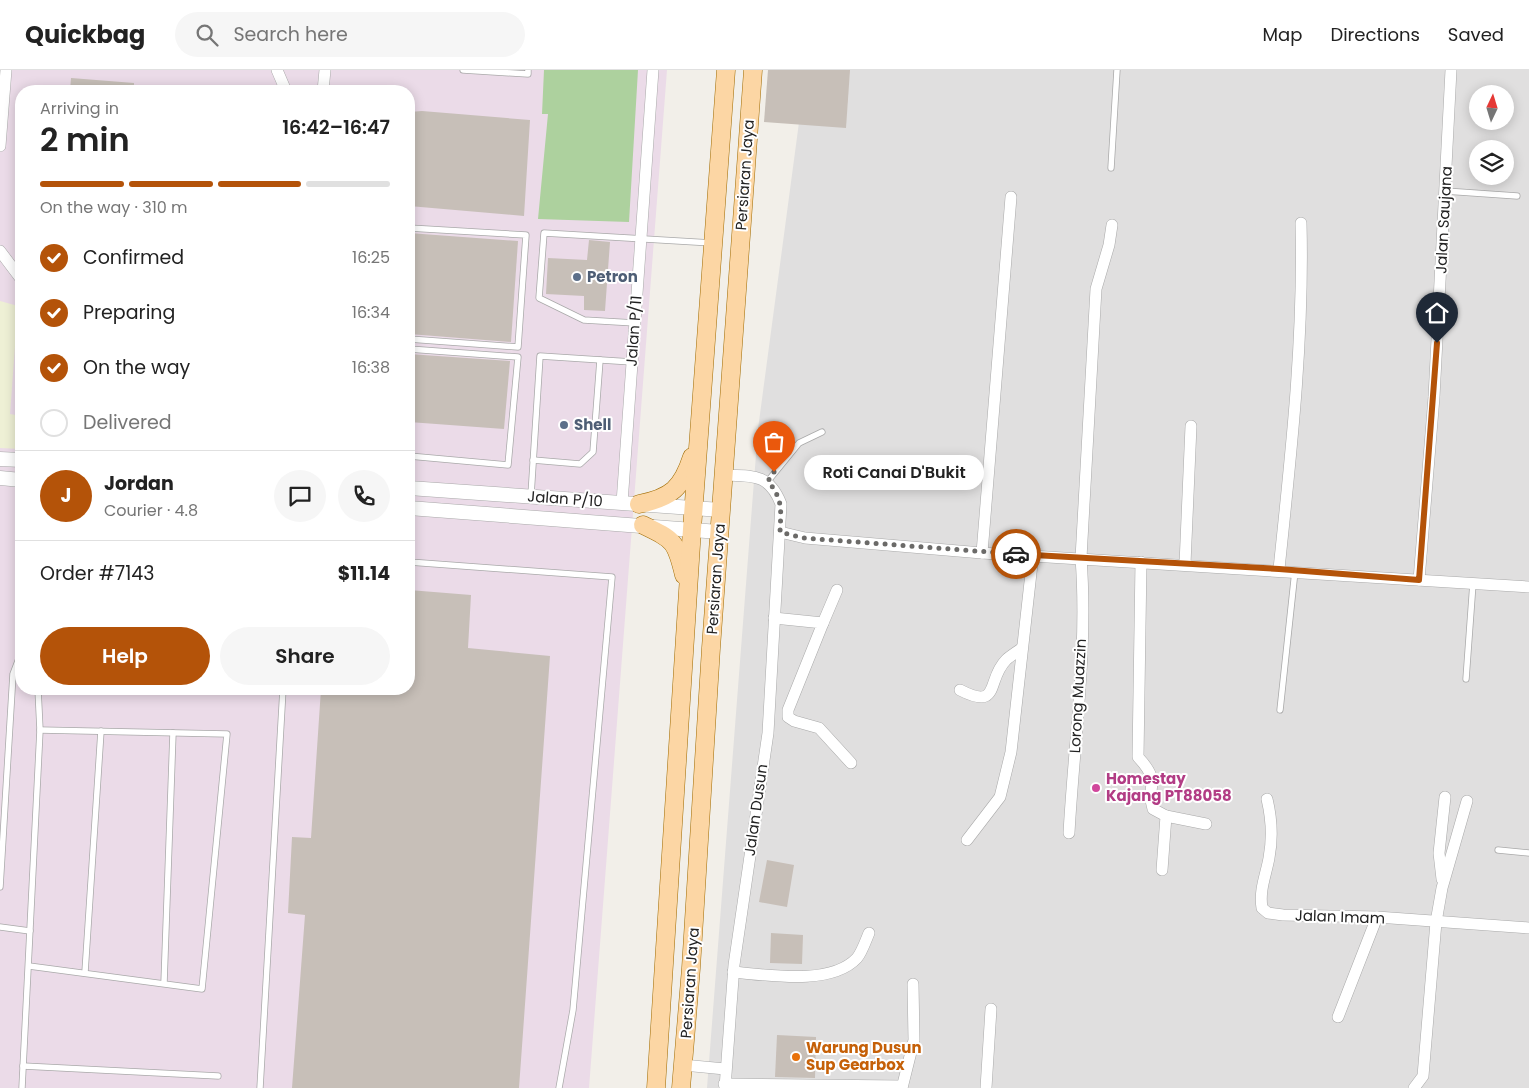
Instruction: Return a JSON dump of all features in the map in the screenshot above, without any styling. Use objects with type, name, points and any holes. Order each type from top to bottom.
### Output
[{"type":"main road","name":"Persiaran Jaya","points":[[656,1088],[692,529],[726,70]]},
{"type":"main road","name":"Persiaran Jaya","points":[[681,1088],[752,70]]},
{"type":"main road","points":[[630,503],[665,498],[678,488],[686,475],[700,434]]},
{"type":"main road","points":[[643,524],[673,542],[678,549],[689,592]]},
{"type":"street","points":[[0,146],[6,70]]},
{"type":"street","points":[[277,70],[283,85]]},
{"type":"street","points":[[324,85],[325,70]]},
{"type":"street","name":"Jalan P/11","points":[[630,503],[632,362],[653,70]]},
{"type":"street","name":"Jalan Saujana","points":[[1419,580],[1434,397],[1451,70]]},
{"type":"street","points":[[982,553],[1011,197]]},
{"type":"street","points":[[1279,569],[1297,387],[1302,275],[1301,223]]},
{"type":"street","name":"Lorong Muazzin","points":[[1069,833],[1077,733],[1084,595],[1081,558],[1096,289],[1109,245],[1112,225]]},
{"type":"street","points":[[0,251],[15,271]]},
{"type":"street","points":[[1185,564],[1191,426]]},
{"type":"street","points":[[0,459],[15,460]]},
{"type":"street","points":[[723,475],[757,477],[768,481]]},
{"type":"street","points":[[0,478],[15,479]]},
{"type":"street","name":"Jalan Dusun","points":[[724,1086],[734,972],[768,733],[781,504],[776,492],[768,481]]},
{"type":"street","name":"Jalan P/10","points":[[415,488],[721,510]]},
{"type":"street","name":"Jalan P/10","points":[[415,508],[643,524],[719,532]]},
{"type":"street","points":[[780,532],[804,538],[982,553],[1279,569],[1529,587]]},
{"type":"street","points":[[967,840],[1000,797],[1011,752],[1033,555]]},
{"type":"street","points":[[1141,562],[1138,757],[1153,776],[1151,802],[1153,809],[1166,816],[1206,824]]},
{"type":"street","points":[[837,590],[788,710],[788,716],[794,721],[819,728],[851,764]]},
{"type":"street","points":[[774,618],[823,623]]},
{"type":"street","points":[[960,690],[975,698],[984,698],[991,693],[1005,661],[1022,648]]},
{"type":"street","points":[[1442,888],[1440,853],[1445,797]]},
{"type":"street","name":"Jalan Imam","points":[[1267,799],[1272,839],[1262,887],[1262,908],[1268,913],[1377,917],[1529,928]]},
{"type":"street","points":[[1414,1088],[1423,1076],[1436,922],[1442,888],[1466,801]]},
{"type":"street","points":[[1162,870],[1166,816]]},
{"type":"street","points":[[1338,1017],[1377,917]]},
{"type":"street","points":[[734,972],[800,978],[838,970],[857,958],[869,933]]},
{"type":"street","points":[[724,1086],[902,1087],[914,1040],[913,984]]},
{"type":"street","points":[[986,1088],[991,1009]]},
{"type":"street","points":[[683,1065],[725,1069]]},
{"type":"lane","points":[[463,70],[528,74],[528,70]]},
{"type":"lane","points":[[1111,168],[1118,70]]},
{"type":"lane","points":[[1445,191],[1517,196]]},
{"type":"lane","points":[[415,228],[526,235],[518,347],[415,339]]},
{"type":"lane","points":[[635,323],[584,320],[539,298],[544,233],[714,244]]},
{"type":"lane","points":[[415,348],[518,356],[508,465],[415,457]]},
{"type":"lane","points":[[531,497],[540,356],[632,362]]},
{"type":"lane","points":[[533,460],[580,464],[593,452],[600,360]]},
{"type":"lane","points":[[768,481],[799,443],[822,432]]},
{"type":"lane","points":[[415,562],[612,577],[573,1010],[559,1088]]},
{"type":"lane","points":[[1280,710],[1295,571]]},
{"type":"lane","points":[[1466,680],[1473,584]]},
{"type":"lane","points":[[0,887],[13,674],[15,668]]},
{"type":"lane","points":[[22,1088],[40,730],[38,695]]},
{"type":"lane","points":[[260,1088],[283,695]]},
{"type":"lane","points":[[29,966],[86,972],[202,989],[227,734],[40,730]]},
{"type":"lane","points":[[86,972],[101,731]]},
{"type":"lane","points":[[164,983],[173,733]]},
{"type":"lane","points":[[1498,850],[1529,853]]},
{"type":"lane","points":[[0,927],[30,930]]},
{"type":"lane","points":[[23,1066],[218,1076]]},
{"type":"shaded area","points":[[0,70],[667,70],[589,1088],[0,1088]]},
{"type":"shaded area","points":[[806,70],[1529,70],[1529,1088],[707,1088],[758,429]]},
{"type":"green space","points":[[544,70],[638,70],[629,222],[538,219],[548,114],[542,114]]},
{"type":"green space","points":[[0,301],[15,305],[15,346],[10,414],[15,415],[15,449],[0,448]]},
{"type":"building","points":[[768,70],[850,70],[846,128],[764,122]]},
{"type":"building","points":[[71,78],[134,83],[134,85],[70,85]]},
{"type":"building","points":[[415,112],[530,120],[524,216],[415,207]]},
{"type":"building","points":[[415,233],[518,241],[511,342],[415,334]]},
{"type":"building","name":"Petron","points":[[589,240],[610,242],[605,311],[584,310],[584,296],[546,294],[548,258],[587,260]]},
{"type":"building","points":[[415,354],[510,361],[504,429],[415,422]]},
{"type":"building","points":[[415,590],[471,595],[468,648],[550,656],[519,1088],[292,1088],[305,915],[288,913],[292,837],[311,838],[321,695],[415,695]]},
{"type":"building","points":[[767,860],[794,865],[787,907],[759,902]]},
{"type":"building","points":[[771,933],[803,935],[802,964],[770,963]]},
{"type":"building","name":"Warung Dusun Sup Gearbox","points":[[777,1035],[816,1037],[815,1078],[775,1077]]},
{"type":"way so far","points":[[774,472],[768,481],[776,492],[781,504],[780,532],[804,538],[982,553],[1016,554]]},
{"type":"place","name":"Petron","points":[[577,277]]},
{"type":"place","name":"Shell","points":[[564,425]]},
{"type":"place","name":"Roti Canai D'Bukit","points":[[774,472]]},
{"type":"place","name":"Homestay Kajang PT88058","points":[[1096,788]]},
{"type":"place","name":"Warung Dusun Sup Gearbox","points":[[796,1057]]},
{"type":"route","points":[[1016,554],[1279,569],[1419,580],[1437,343]]}]
